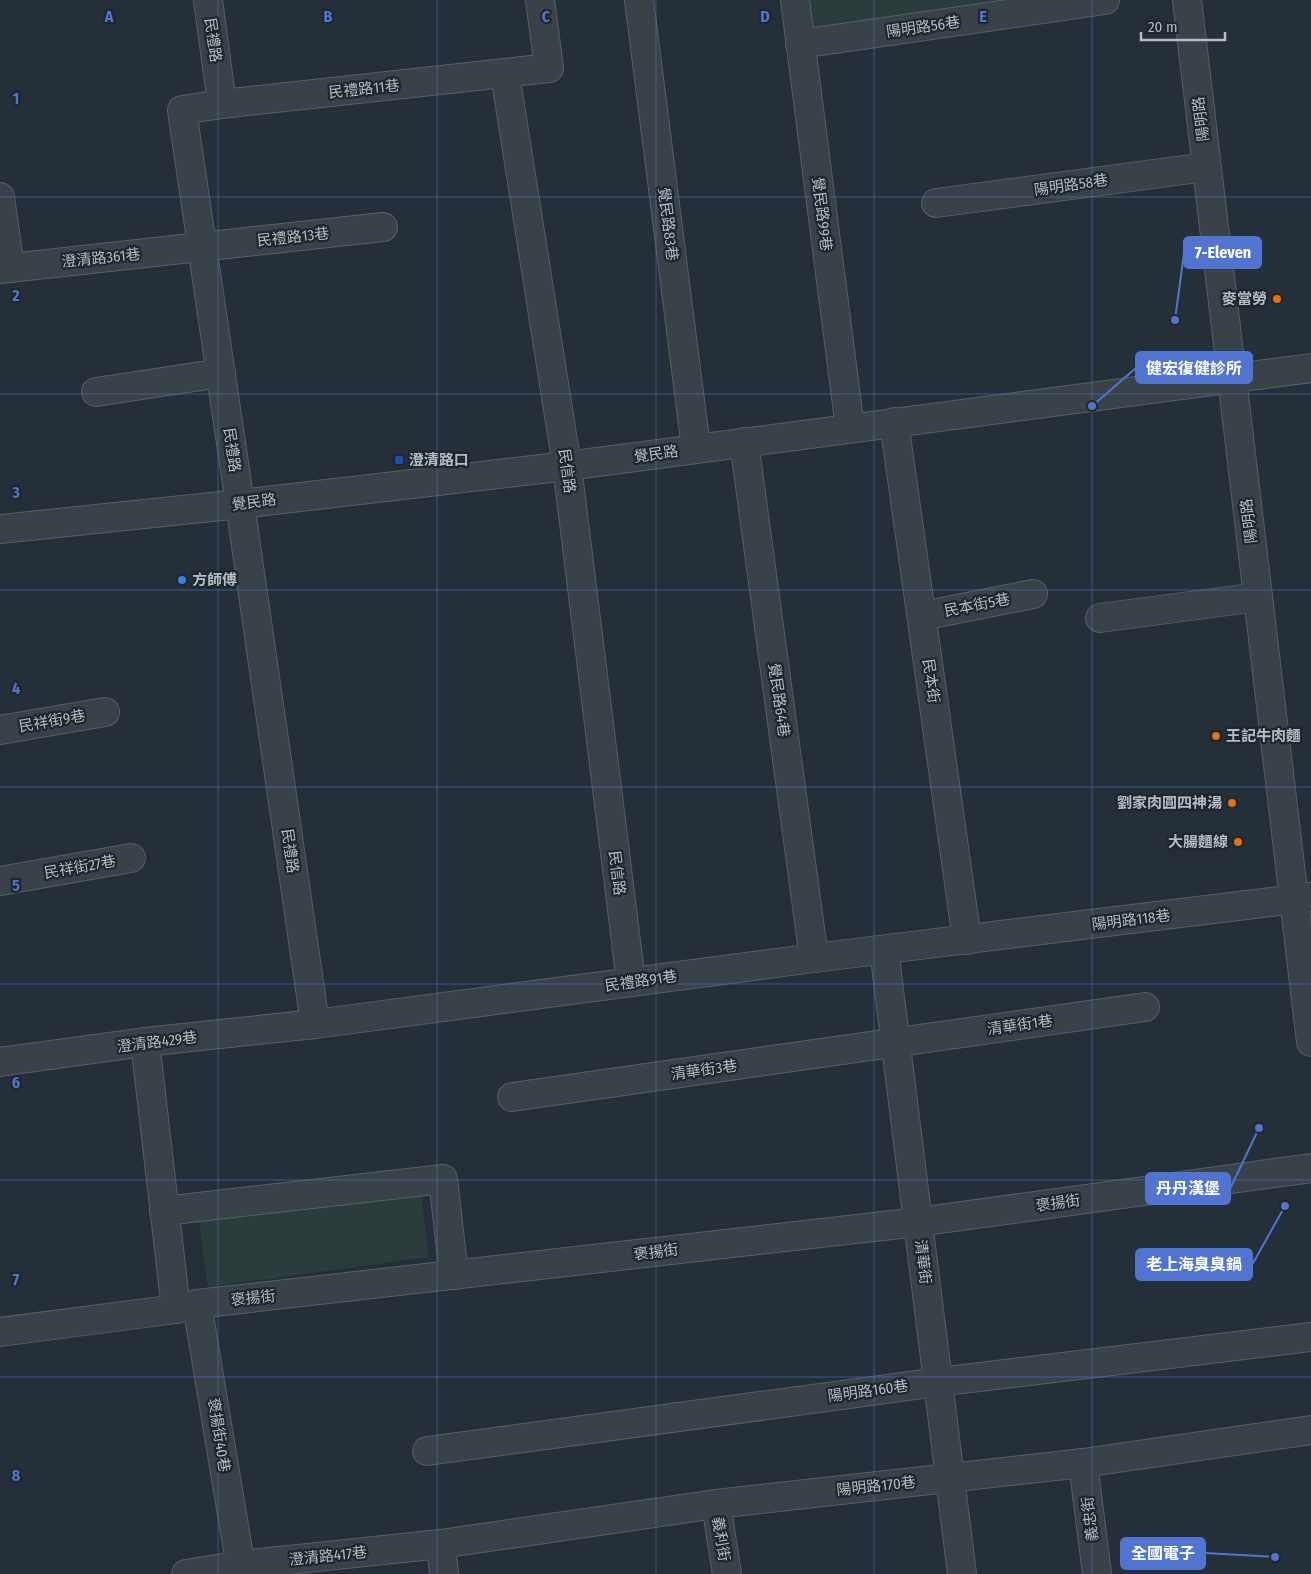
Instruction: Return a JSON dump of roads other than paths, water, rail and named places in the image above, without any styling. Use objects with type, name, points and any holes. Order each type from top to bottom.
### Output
[{"type":"street","name":"民禮路","points":[[208,0],[222,104],[182,110],[315,1024]]},
{"type":"street","points":[[506,74],[549,68],[540,0]]},
{"type":"street","name":"覺民路83巷","points":[[639,0],[696,448]]},
{"type":"street","name":"覺民路99巷","points":[[795,0],[850,428]]},
{"type":"street","name":"陽明路56巷","points":[[800,44],[1105,0]]},
{"type":"street","name":"陽明路","points":[[1187,0],[1258,596],[1302,898],[1311,1042]]},
{"type":"street","name":"民禮路11巷","points":[[222,104],[506,74]]},
{"type":"street","name":"民信路","points":[[506,74],[567,466],[631,982]]},
{"type":"street","name":"陽明路58巷","points":[[936,203],[1206,166]]},
{"type":"street","points":[[0,197],[5,269]]},
{"type":"street","name":"民禮路13巷","points":[[202,247],[384,227]]},
{"type":"street","name":"澄清路361巷","points":[[5,269],[202,247]]},
{"type":"street","name":"覺民路","points":[[0,529],[240,504],[567,466],[1311,368]]},
{"type":"street","points":[[96,392],[221,373]]},
{"type":"street","name":"民本街","points":[[894,422],[967,940]]},
{"type":"street","name":"覺民路64巷","points":[[744,442],[814,958]]},
{"type":"street","name":"民本街5巷","points":[[922,616],[1033,594]]},
{"type":"street","points":[[1100,618],[1258,596]]},
{"type":"street","name":"民祥街9巷","points":[[0,730],[105,712]]},
{"type":"street","name":"民祥街27巷","points":[[0,881],[131,858]]},
{"type":"street","name":"陽明路118巷","points":[[967,940],[1302,898]]},
{"type":"street","name":"民禮路91巷","points":[[315,1024],[814,958],[967,940]]},
{"type":"street","name":"清華街","points":[[884,950],[962,1574]]},
{"type":"street","name":"清華街1巷","points":[[895,1043],[1145,1007]]},
{"type":"street","name":"澄清路429巷","points":[[0,1062],[145,1042],[315,1024]]},
{"type":"street","name":"褒揚街40巷","points":[[145,1042],[164,1211],[187,1307],[241,1570]]},
{"type":"street","name":"清華街3巷","points":[[512,1097],[895,1043]]},
{"type":"street","name":"褒揚街","points":[[0,1332],[187,1307],[454,1275],[918,1222],[1311,1168]]},
{"type":"street","points":[[164,1211],[443,1179],[454,1275]]},
{"type":"street","name":"陽明路160巷","points":[[426,1451],[938,1382],[1311,1336]]},
{"type":"street","name":"陽明路170巷","points":[[441,1544],[716,1504],[1083,1464],[1311,1430]]},
{"type":"street","name":"義忠街","points":[[1083,1464],[1097,1574]]},
{"type":"street","name":"義利街","points":[[716,1504],[727,1574]]},
{"type":"street","points":[[441,1544],[444,1574]]},
{"type":"street","name":"澄清路417巷","points":[[186,1574],[241,1570],[441,1544]]},
{"type":"place","name":"麥當勞","points":[[1277,299]]},
{"type":"place","name":"7-Eleven","points":[[1175,320]]},
{"type":"place","name":"健宏復健診所","points":[[1092,406]]},
{"type":"place","name":"澄清路口","points":[[399,460]]},
{"type":"place","name":"方師傅","points":[[182,580]]},
{"type":"place","name":"王記牛肉麵","points":[[1216,736]]},
{"type":"place","name":"劉家肉圓四神湯","points":[[1232,803]]},
{"type":"place","name":"大腸麵線","points":[[1238,842]]},
{"type":"place","name":"丹丹漢堡","points":[[1259,1128]]},
{"type":"place","name":"老上海臭臭鍋","points":[[1285,1206]]},
{"type":"place","name":"全國電子","points":[[1275,1557]]}]
